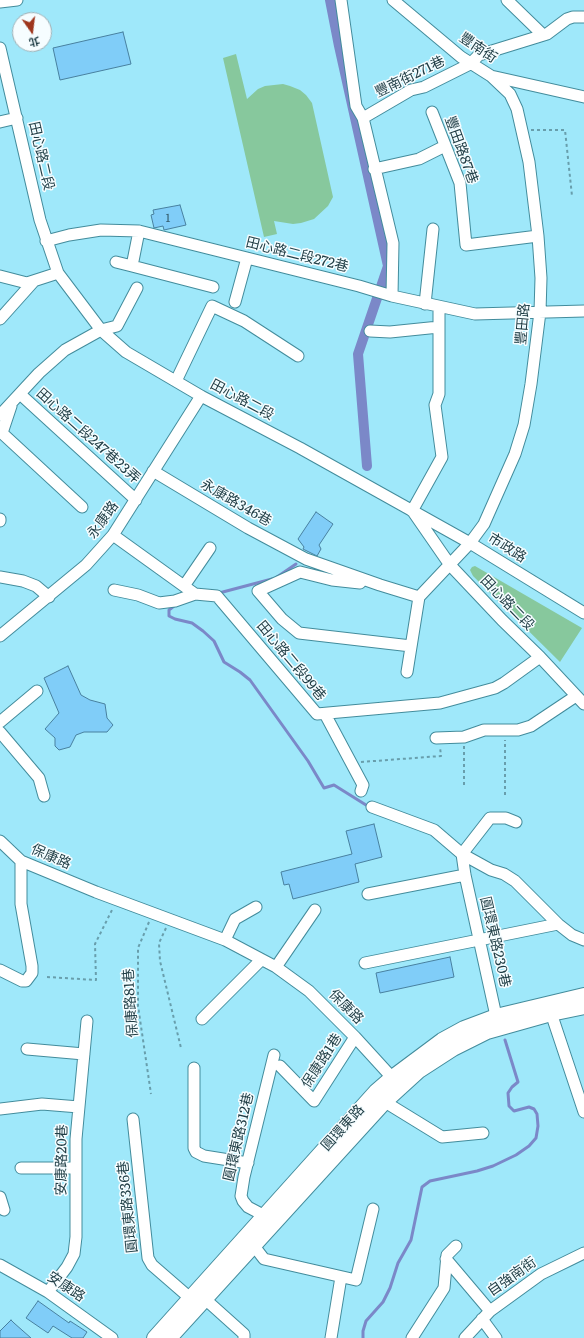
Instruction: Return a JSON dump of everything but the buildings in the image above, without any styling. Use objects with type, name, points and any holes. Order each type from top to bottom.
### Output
[{"type":"main road","name":"圓環東路","points":[[396,1082],[419,1072],[448,1053],[487,1032],[584,995]]},
{"type":"main road","name":"圓環東路","points":[[154,1338],[264,1216],[380,1097],[442,1040],[464,1028],[496,1016],[549,1009],[584,1007]]},
{"type":"main road","name":"圓環東路","points":[[170,1338],[254,1246],[380,1097]]},
{"type":"street","points":[[0,2],[17,0]]},
{"type":"street","points":[[341,0],[356,106],[362,118],[393,243],[392,296]]},
{"type":"street","name":"豐南街","points":[[393,0],[470,64],[490,76],[584,97]]},
{"type":"street","points":[[506,0],[543,35]]},
{"type":"street","name":"豐南街271巷","points":[[362,118],[411,90],[424,87],[470,64],[479,55],[543,35],[557,28],[573,17],[584,17]]},
{"type":"street","name":"田心路二段","points":[[0,48],[40,220],[58,274],[101,330],[126,352],[201,396],[300,448],[412,511],[450,565],[580,700]]},
{"type":"street","name":"豐田路","points":[[419,597],[470,543],[484,524],[515,454],[524,425],[531,384],[540,312],[541,278],[538,236],[529,162],[523,130],[517,109],[510,94],[490,76]]},
{"type":"street","name":"豐田路87巷","points":[[432,112],[460,183],[466,245],[538,236]]},
{"type":"street","points":[[0,122],[17,118]]},
{"type":"street","points":[[374,169],[419,159],[445,146]]},
{"type":"street","points":[[426,304],[433,229]]},
{"type":"street","name":"田心路二段272巷","points":[[46,240],[102,230],[139,231],[359,286],[392,296],[475,314],[584,311]]},
{"type":"street","points":[[132,266],[139,231]]},
{"type":"street","points":[[235,302],[247,258]]},
{"type":"street","points":[[116,262],[212,287]]},
{"type":"street","points":[[0,276],[27,283],[58,274]]},
{"type":"street","points":[[0,319],[34,281]]},
{"type":"street","points":[[2,411],[39,373],[65,350],[101,330],[117,326],[137,288]]},
{"type":"street","points":[[176,381],[212,306],[244,321],[298,356]]},
{"type":"street","points":[[412,511],[442,457],[435,405],[439,394],[439,307]]},
{"type":"street","points":[[370,331],[390,332],[439,327]]},
{"type":"street","name":"永康路","points":[[0,636],[86,566],[113,535],[201,396]]},
{"type":"street","points":[[16,397],[2,433],[82,507]]},
{"type":"street","name":"田心路二段247巷23弄","points":[[16,397],[136,500]]},
{"type":"street","name":"永康路346巷","points":[[153,471],[248,528],[306,559],[380,585]]},
{"type":"street","name":"市政路","points":[[412,511],[470,543],[584,612]]},
{"type":"street","points":[[113,535],[195,594]]},
{"type":"street","points":[[184,586],[210,548]]},
{"type":"street","points":[[407,672],[419,597],[380,585],[332,580],[300,572],[258,591],[282,618],[298,633],[411,646]]},
{"type":"street","points":[[0,577],[36,586],[49,597]]},
{"type":"street","points":[[114,590],[138,595],[159,603],[175,601],[195,594]]},
{"type":"street","name":"田心路二段99巷","points":[[195,594],[217,596],[317,714],[440,703],[495,688],[540,657]]},
{"type":"street","points":[[0,722],[37,691]]},
{"type":"street","points":[[438,738],[464,737],[484,730],[518,730],[531,726],[580,700]]},
{"type":"street","points":[[325,714],[363,785],[362,791]]},
{"type":"street","points":[[0,732],[39,778],[44,796]]},
{"type":"street","points":[[372,807],[434,830],[462,854],[490,870],[504,874],[515,881],[558,924],[572,935],[584,940]]},
{"type":"street","points":[[462,854],[490,818],[506,818],[516,822]]},
{"type":"street","name":"保康路","points":[[0,841],[21,862],[153,914],[225,940],[276,967],[308,990],[355,1037],[396,1082]]},
{"type":"street","name":"圓環東路230巷","points":[[462,854],[465,875],[496,1016]]},
{"type":"street","points":[[0,970],[22,981],[26,981],[32,973],[21,904],[21,862]]},
{"type":"street","points":[[368,894],[465,875]]},
{"type":"street","points":[[225,940],[235,919],[256,907]]},
{"type":"street","points":[[276,967],[315,910]]},
{"type":"street","points":[[365,963],[558,924]]},
{"type":"street","points":[[202,1019],[261,960]]},
{"type":"street","points":[[549,1009],[584,1112]]},
{"type":"street","name":"安康路20巷","points":[[48,1292],[67,1267],[74,1254],[76,1237],[76,1140],[87,1020]]},
{"type":"street","name":"保康路1巷","points":[[280,1066],[314,1101],[355,1037]]},
{"type":"street","points":[[27,1049],[84,1054]]},
{"type":"street","name":"圓環東路312巷","points":[[264,1216],[248,1207],[241,1196],[244,1177],[274,1055]]},
{"type":"street","points":[[194,1068],[194,1148],[196,1152],[204,1156],[248,1163]]},
{"type":"street","points":[[380,1097],[442,1137],[483,1133]]},
{"type":"street","points":[[0,1109],[42,1104],[79,1107]]},
{"type":"street","name":"圓環東路336巷","points":[[133,1119],[148,1258],[152,1265],[190,1298]]},
{"type":"street","points":[[21,1168],[76,1168]]},
{"type":"street","points":[[0,1197],[4,1210]]},
{"type":"street","points":[[254,1246],[264,1259],[356,1280],[373,1209]]},
{"type":"street","points":[[412,1338],[444,1288],[447,1255],[456,1246]]},
{"type":"street","name":"自強南街","points":[[465,1338],[486,1315],[541,1274],[584,1253]]},
{"type":"street","points":[[446,1259],[486,1315],[496,1338]]},
{"type":"street","name":"安康路","points":[[0,1266],[48,1292],[112,1338]]},
{"type":"street","points":[[331,1338],[341,1277]]},
{"type":"street","points":[[206,1299],[244,1334],[244,1338]]},
{"type":"path","points":[[523,130],[565,130],[572,196]]},
{"type":"path","points":[[505,730],[505,795]]},
{"type":"path","points":[[464,737],[464,785]]},
{"type":"path","points":[[360,762],[441,756],[438,738]]},
{"type":"path","points":[[47,977],[96,980],[94,944],[118,900]]},
{"type":"path","name":"保康路81巷","points":[[151,1094],[138,1006],[138,948],[153,914]]},
{"type":"path","points":[[170,920],[159,943],[160,961],[181,1048]]},
{"type":"green space","points":[[236,54],[247,99],[258,89],[265,86],[283,84],[300,90],[312,103],[333,197],[328,206],[314,219],[293,224],[274,221],[277,234],[264,237],[223,58]]},
{"type":"green space","points":[[475,566],[582,628],[560,662],[473,576],[470,570]]},
{"type":"waterway","points":[[330,0],[388,266],[358,354],[367,466]]},
{"type":"waterway","points":[[277,577],[296,564]]},
{"type":"waterway","points":[[219,593],[272,579]]},
{"type":"waterway","points":[[174,606],[169,610],[169,616],[192,623],[203,631],[214,641],[224,662],[250,680],[308,761],[324,788],[334,785],[366,805]]},
{"type":"waterway","points":[[363,1338],[363,1331],[366,1321],[383,1302],[390,1288],[398,1263],[411,1240],[422,1187],[430,1181],[493,1166],[516,1155],[529,1146],[536,1138],[538,1126],[537,1114],[534,1109],[529,1107],[514,1111],[509,1106],[508,1093],[518,1082],[505,1040]]}]
